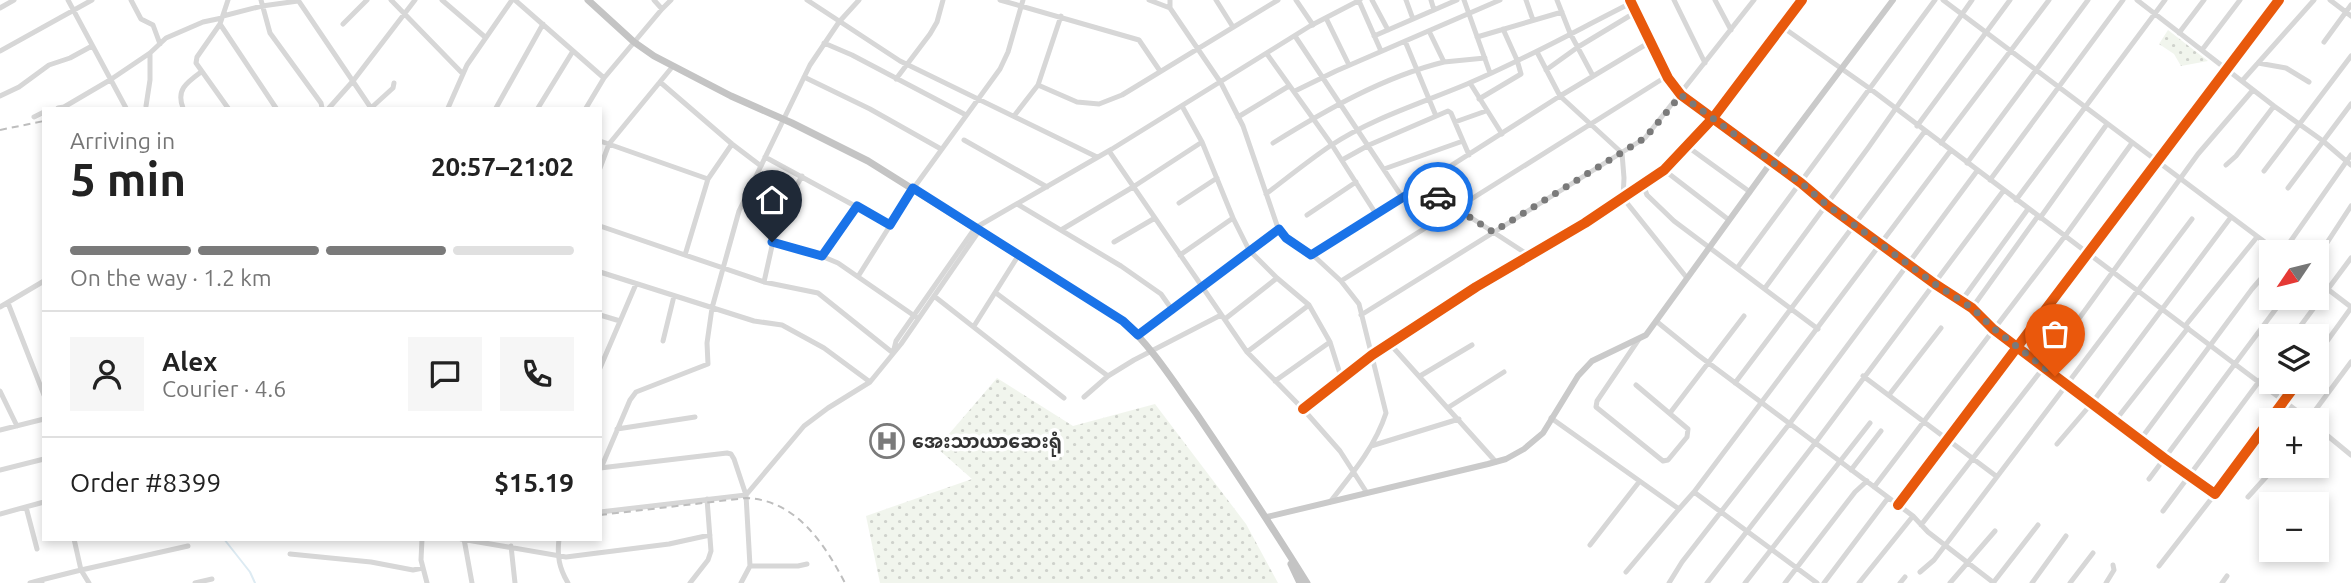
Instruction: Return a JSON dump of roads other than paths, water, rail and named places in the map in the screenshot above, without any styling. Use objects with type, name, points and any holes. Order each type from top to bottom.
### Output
[{"type":"highway","points":[[588,0],[634,42],[654,56],[868,161],[1123,321],[1152,352],[1267,517],[1300,583]]},
{"type":"highway","points":[[1283,547],[1307,583]]},
{"type":"main road","points":[[1267,517],[1496,461],[1524,449],[1544,433],[1578,376],[1592,361],[1646,335],[1893,0]]},
{"type":"street","points":[[0,8],[14,0]]},
{"type":"street","points":[[68,0],[124,107]]},
{"type":"street","points":[[0,51],[92,0]]},
{"type":"street","points":[[131,0],[141,19],[153,25],[160,44]]},
{"type":"street","points":[[227,107],[196,64],[197,57],[221,19],[228,0]]},
{"type":"street","points":[[64,107],[110,80],[166,38],[203,22],[221,19],[262,3],[298,0],[370,107]]},
{"type":"street","points":[[344,24],[368,0]]},
{"type":"street","points":[[391,0],[463,74]]},
{"type":"street","points":[[330,107],[415,0]]},
{"type":"street","points":[[442,0],[485,37]]},
{"type":"street","points":[[448,107],[463,74],[485,37],[514,0],[604,78]]},
{"type":"street","points":[[654,0],[662,9]]},
{"type":"street","points":[[587,107],[604,78],[671,0]]},
{"type":"street","points":[[807,0],[906,64],[1097,157]]},
{"type":"street","points":[[602,466],[636,392],[708,364],[712,308],[739,211],[804,77],[839,22],[859,0]]},
{"type":"street","points":[[896,79],[930,34],[937,22],[943,0]]},
{"type":"street","points":[[1000,0],[1022,3],[1139,40],[1160,71]]},
{"type":"street","points":[[1149,0],[1170,8],[1221,83],[1238,117],[1279,229],[1286,238],[1341,281],[1359,304],[1386,413],[1371,446],[1329,502]]},
{"type":"street","points":[[1170,0],[1170,8]]},
{"type":"street","points":[[1216,0],[1233,27]]},
{"type":"street","points":[[1263,0],[1266,7]]},
{"type":"street","points":[[1038,85],[1077,102],[1099,104],[1122,95],[1278,0]]},
{"type":"street","points":[[1296,0],[1313,24]]},
{"type":"street","points":[[602,512],[746,495],[804,426],[870,382],[893,353],[977,229],[1221,83],[1313,24],[1359,0],[1381,51]]},
{"type":"street","points":[[1372,0],[1388,30]]},
{"type":"street","points":[[1406,0],[1413,19]]},
{"type":"street","points":[[1430,0],[1434,10]]},
{"type":"street","points":[[1374,36],[1457,0]]},
{"type":"street","points":[[1464,0],[1490,73]]},
{"type":"street","points":[[1295,91],[1500,0]]},
{"type":"street","points":[[1526,0],[1533,20]]},
{"type":"street","points":[[1557,0],[1570,33],[1593,76]]},
{"type":"street","points":[[1674,0],[1706,63]]},
{"type":"street","points":[[1715,0],[1731,30]]},
{"type":"street","points":[[1361,315],[1645,138],[1754,0]]},
{"type":"street","points":[[1303,409],[1372,355],[1664,170],[1713,118],[1802,0]]},
{"type":"street","points":[[1738,267],[1935,0]]},
{"type":"street","points":[[1943,0],[2262,240]]},
{"type":"street","points":[[1765,288],[1972,0]]},
{"type":"street","points":[[1917,126],[2010,0]]},
{"type":"street","points":[[1941,143],[2049,0]]},
{"type":"street","points":[[1967,163],[2088,0]]},
{"type":"street","points":[[1990,180],[2123,0]]},
{"type":"street","points":[[2137,0],[2349,163]]},
{"type":"street","points":[[2016,200],[2165,0]]},
{"type":"street","points":[[2179,33],[2204,0]]},
{"type":"street","points":[[2202,50],[2240,0]]},
{"type":"street","points":[[1898,505],[2279,0]]},
{"type":"street","points":[[2242,81],[2314,0]]},
{"type":"street","points":[[2330,0],[2348,14]]},
{"type":"street","points":[[1266,194],[1332,145],[1358,131],[1537,52],[1630,1],[1667,76],[1681,95],[1935,284],[1962,300],[1993,328],[2215,494]]},
{"type":"street","points":[[262,3],[270,33],[321,103],[321,107]]},
{"type":"street","points":[[859,275],[913,188],[1000,69],[1008,52],[1022,3]]},
{"type":"street","points":[[2324,42],[2348,14],[2351,5]]},
{"type":"street","points":[[1477,37],[1562,12]]},
{"type":"street","points":[[1546,70],[1577,47],[1636,12]]},
{"type":"street","points":[[1014,116],[1038,85],[1061,16]]},
{"type":"street","points":[[1326,18],[1349,65]]},
{"type":"street","points":[[221,19],[275,107]]},
{"type":"street","points":[[497,107],[543,24]]},
{"type":"street","points":[[1781,26],[1896,108],[2293,408]]},
{"type":"street","points":[[1479,99],[1520,75],[1517,60],[1503,29]]},
{"type":"street","points":[[1429,31],[1444,62]]},
{"type":"street","points":[[1295,36],[1402,197]]},
{"type":"street","points":[[1405,41],[1436,116]]},
{"type":"street","points":[[1311,255],[1650,41]]},
{"type":"street","points":[[824,43],[965,115]]},
{"type":"street","points":[[0,96],[19,87],[50,65],[71,58],[92,46]]},
{"type":"street","points":[[539,107],[573,51]]},
{"type":"street","points":[[146,106],[150,52]]},
{"type":"street","points":[[1537,52],[1560,96],[1622,153],[1623,198],[1687,278]]},
{"type":"street","points":[[1267,54],[1314,118],[1376,214]]},
{"type":"street","points":[[2264,171],[2351,56]]},
{"type":"street","points":[[1273,143],[1340,104],[1416,68],[1485,58]]},
{"type":"street","points":[[2258,63],[2286,68],[2309,82]]},
{"type":"street","points":[[602,163],[609,144],[673,65]]},
{"type":"street","points":[[183,107],[181,90],[201,72]]},
{"type":"street","points":[[1341,281],[1667,76]]},
{"type":"street","points":[[804,77],[870,109],[941,149]]},
{"type":"street","points":[[660,82],[761,166]]},
{"type":"street","points":[[372,107],[393,88],[394,83]]},
{"type":"street","points":[[1470,83],[1502,134]]},
{"type":"street","points":[[1238,117],[1289,86]]},
{"type":"street","points":[[1921,525],[2044,367],[2198,154],[2253,90]]},
{"type":"street","points":[[2288,188],[2351,104]]},
{"type":"street","points":[[1182,106],[1202,142],[1249,250],[1309,305],[1330,342],[1342,380]]},
{"type":"street","points":[[2226,165],[2274,106]]},
{"type":"street","points":[[1342,160],[1368,145],[1448,111],[1469,155]]},
{"type":"street","points":[[1455,121],[1486,111]]},
{"type":"street","points":[[34,117],[42,113]]},
{"type":"street","points":[[1972,308],[2107,124]]},
{"type":"street","points":[[1735,383],[1925,131]]},
{"type":"street","points":[[964,140],[1046,187]]},
{"type":"street","points":[[1384,169],[1463,141]]},
{"type":"street","points":[[602,142],[708,179]]},
{"type":"street","points":[[1061,230],[1202,142]]},
{"type":"street","points":[[1874,487],[2065,236],[2132,143]]},
{"type":"street","points":[[685,255],[708,179],[732,144]]},
{"type":"street","points":[[1688,147],[1749,192]]},
{"type":"street","points":[[1626,572],[1694,492],[1951,150]]},
{"type":"street","points":[[1109,151],[1247,352],[1340,451],[1367,493]]},
{"type":"street","points":[[2290,240],[2349,163],[2351,155]]},
{"type":"street","points":[[765,157],[890,225]]},
{"type":"street","points":[[1664,170],[1730,220]]},
{"type":"street","points":[[1669,583],[1682,562],[1790,423],[1977,171]]},
{"type":"street","points":[[764,282],[778,219],[802,176]]},
{"type":"street","points":[[1179,203],[1217,178]]},
{"type":"street","points":[[1307,215],[1356,182]]},
{"type":"street","points":[[1643,184],[1647,195],[1674,221],[1818,329]]},
{"type":"street","points":[[1421,186],[1530,256]]},
{"type":"street","points":[[1707,583],[2004,190]]},
{"type":"street","points":[[1017,204],[1121,266],[1161,294],[1173,310]]},
{"type":"street","points":[[822,256],[857,206]]},
{"type":"street","points":[[2329,240],[2351,206]]},
{"type":"street","points":[[1962,300],[2028,209]]},
{"type":"street","points":[[2057,444],[2092,403],[2231,217]]},
{"type":"street","points":[[1114,242],[1155,218]]},
{"type":"street","points":[[1180,255],[1233,218]]},
{"type":"street","points":[[1920,572],[1934,560],[2192,219]]},
{"type":"street","points":[[602,227],[764,282],[818,293],[893,353]]},
{"type":"street","points":[[916,317],[934,296],[977,229]]},
{"type":"street","points":[[1138,335],[1279,229]]},
{"type":"street","points":[[2115,421],[2257,237]]},
{"type":"street","points":[[772,242],[822,256],[859,275],[916,317]]},
{"type":"street","points":[[974,326],[1018,256]]},
{"type":"street","points":[[2329,289],[2351,258]]},
{"type":"street","points":[[602,273],[754,321],[782,325],[824,348],[870,382]]},
{"type":"street","points":[[1084,397],[1108,376],[1134,360],[1223,317],[1278,278]]},
{"type":"street","points":[[0,307],[42,282]]},
{"type":"street","points":[[2140,440],[2259,283]]},
{"type":"street","points":[[602,363],[636,284]]},
{"type":"street","points":[[2329,291],[2351,307],[2329,338]]},
{"type":"street","points":[[996,293],[1108,376]]},
{"type":"street","points":[[663,341],[674,296]]},
{"type":"street","points":[[934,296],[1064,398]]},
{"type":"street","points":[[8,303],[42,390]]},
{"type":"street","points":[[1247,352],[1309,305]]},
{"type":"street","points":[[2149,479],[2275,310]]},
{"type":"street","points":[[2302,324],[2313,310]]},
{"type":"street","points":[[602,316],[620,321]]},
{"type":"street","points":[[1670,413],[1744,316]]},
{"type":"street","points":[[1656,321],[1913,516],[1944,545],[1993,583],[2038,525]]},
{"type":"street","points":[[1889,395],[1941,328]]},
{"type":"street","points":[[1636,385],[1688,429],[1688,434],[1668,460],[1663,461],[1596,407],[1597,401],[1639,339]]},
{"type":"street","points":[[1275,381],[1330,342]]},
{"type":"street","points":[[1390,344],[1496,461]]},
{"type":"street","points":[[1420,376],[1472,345]]},
{"type":"street","points":[[2318,408],[2351,362]]},
{"type":"street","points":[[1449,407],[1504,372]]},
{"type":"street","points":[[1863,376],[1996,476]]},
{"type":"street","points":[[2163,511],[2258,381]]},
{"type":"street","points":[[0,391],[17,426]]},
{"type":"street","points":[[2159,566],[2289,394]]},
{"type":"street","points":[[617,429],[695,417]]},
{"type":"street","points":[[1551,418],[1679,509]]},
{"type":"street","points":[[1371,446],[1459,419]]},
{"type":"street","points":[[0,430],[42,420]]},
{"type":"street","points":[[1745,583],[1870,423]]},
{"type":"street","points":[[1851,470],[1881,431]]},
{"type":"street","points":[[2329,437],[2351,455]]},
{"type":"street","points":[[602,468],[731,454],[746,495],[750,566],[741,583]]},
{"type":"street","points":[[0,470],[42,460]]},
{"type":"street","points":[[2248,497],[2265,478]]},
{"type":"street","points":[[1785,583],[1855,492],[1867,481]]},
{"type":"street","points":[[1590,545],[1639,482]]},
{"type":"street","points":[[1694,492],[1770,551],[1817,583]]},
{"type":"street","points":[[1825,583],[1888,498]]},
{"type":"street","points":[[690,583],[708,560],[711,551],[706,499]]},
{"type":"street","points":[[0,514],[42,503]]},
{"type":"street","points":[[26,507],[37,549]]},
{"type":"street","points":[[1860,583],[1913,516]]},
{"type":"street","points":[[1950,583],[1995,531]]},
{"type":"street","points":[[476,541],[566,557],[669,544],[710,535]]},
{"type":"street","points":[[2032,583],[2066,536]]},
{"type":"street","points":[[75,541],[82,570],[89,583]]},
{"type":"street","points":[[422,541],[421,560],[427,583]]},
{"type":"street","points":[[463,541],[472,583]]},
{"type":"street","points":[[559,541],[557,556],[560,570],[568,583]]},
{"type":"street","points":[[30,583],[188,546]]},
{"type":"street","points":[[510,546],[515,583]]},
{"type":"street","points":[[2070,583],[2093,552]]},
{"type":"street","points":[[290,554],[371,562],[412,570],[423,568]]},
{"type":"street","points":[[750,566],[807,565]]},
{"type":"street","points":[[2106,583],[2114,570],[2113,565]]},
{"type":"street","points":[[2222,583],[2227,576]]},
{"type":"street","points":[[1900,583],[1905,577]]},
{"type":"street","points":[[195,583],[212,579]]},
{"type":"waterway","points":[[226,541],[250,572],[255,583]]},
{"type":"railway","points":[[0,130],[42,121]]},
{"type":"railway","points":[[602,515],[746,498],[764,501],[780,506],[806,526],[828,553],[845,583]]},
{"type":"place","name":"အေးသာယာဆေးရုံ","points":[[887,441]]}]
